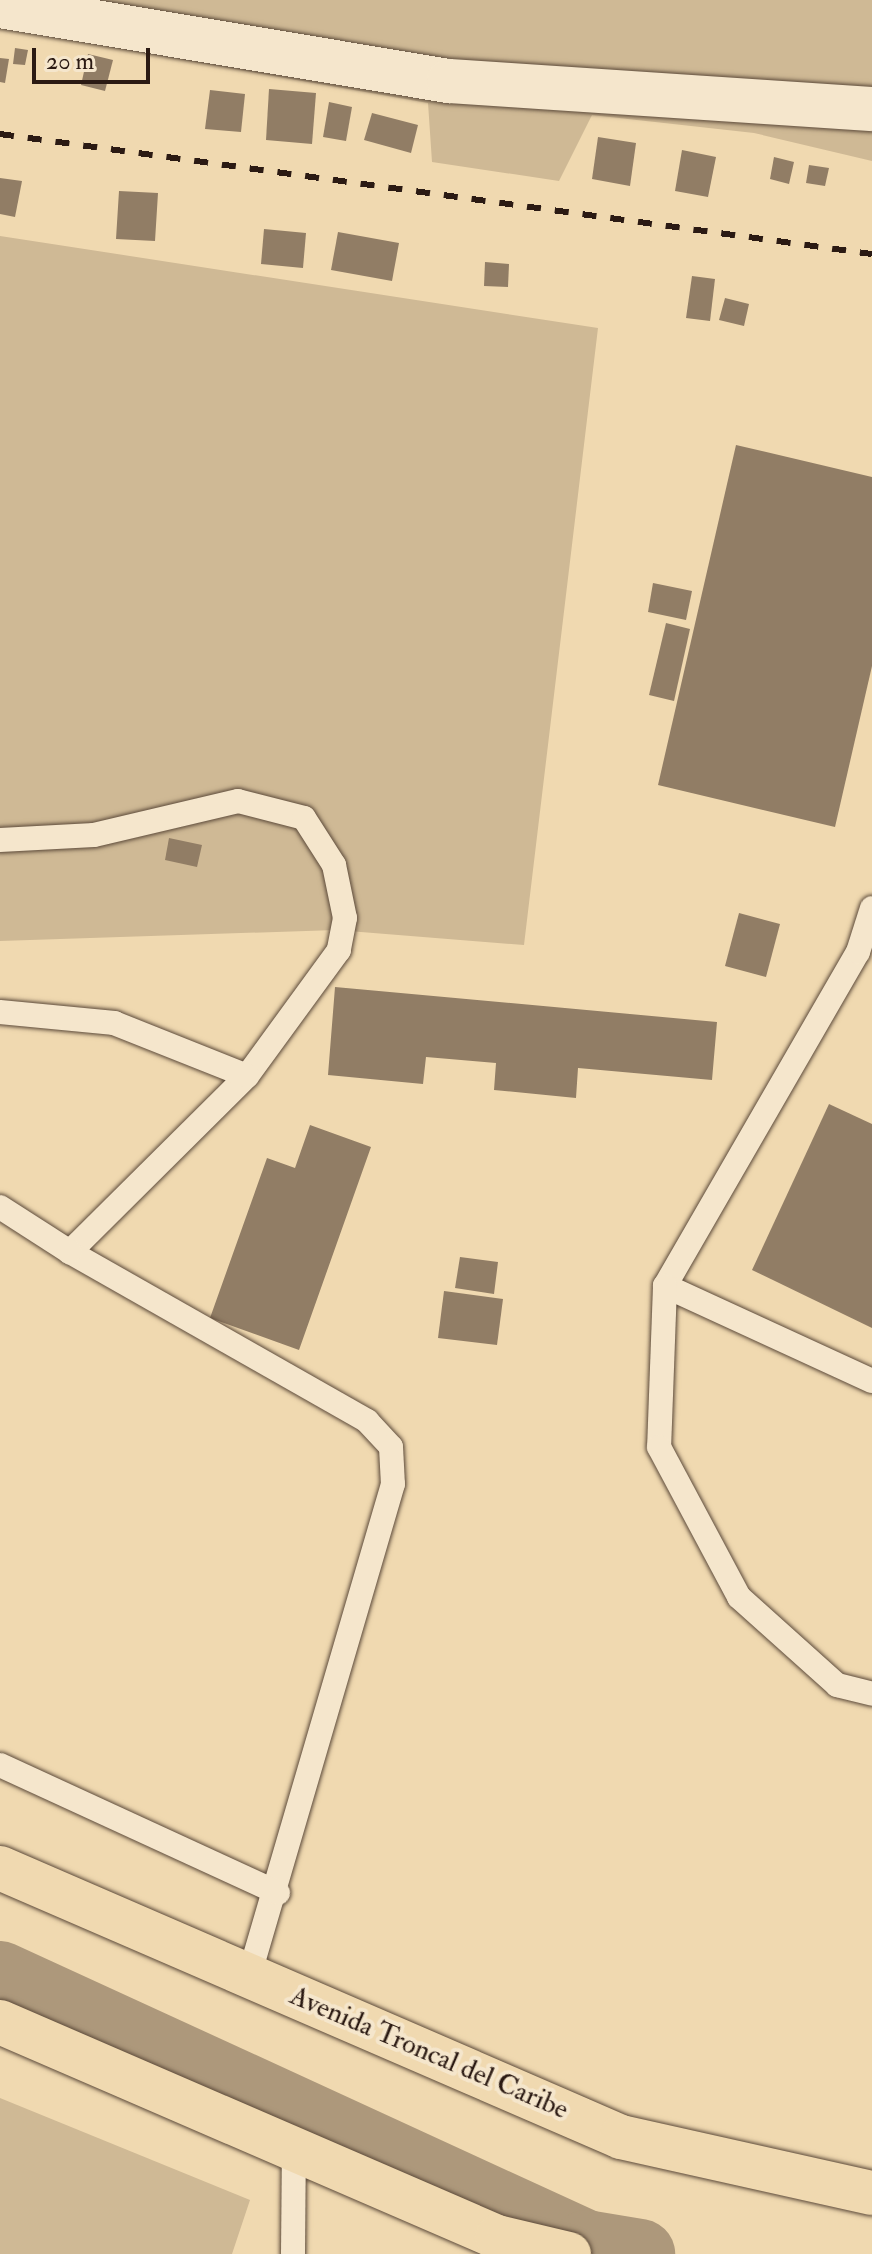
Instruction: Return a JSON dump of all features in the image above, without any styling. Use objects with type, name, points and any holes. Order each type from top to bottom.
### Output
[{"type":"highway","name":"Avenida Troncal del Caribe","points":[[0,1868],[621,2137],[872,2193]]},
{"type":"highway","points":[[0,2022],[294,2144],[493,2246],[569,2254]]},
{"type":"street","points":[[0,6],[449,81],[872,109]]},
{"type":"lane","points":[[0,840],[94,835],[238,801],[304,818],[334,865],[345,918],[339,950],[247,1076],[70,1252]]},
{"type":"lane","points":[[872,908],[865,955],[665,1286],[659,1447],[739,1597],[837,1685],[872,1694]]},
{"type":"lane","points":[[0,1012],[114,1023],[247,1076]]},
{"type":"lane","points":[[0,1207],[70,1252],[367,1421],[391,1447],[393,1484],[278,1893],[249,1976]]},
{"type":"lane","points":[[665,1286],[872,1381]]},
{"type":"lane","points":[[0,1765],[278,1893]]},
{"type":"lane","points":[[293,2254],[294,2144]]},
{"type":"shaded area","points":[[0,0],[872,0],[872,161],[754,133],[592,115],[559,181],[432,162],[428,103],[0,28]]},
{"type":"shaded area","points":[[0,236],[598,328],[524,945],[336,930],[0,941]]},
{"type":"shaded area","points":[[0,2098],[250,2200],[232,2254],[0,2254]]},
{"type":"building","points":[[15,48],[28,50],[25,65],[13,64]]},
{"type":"building","points":[[88,54],[113,60],[105,91],[81,85]]},
{"type":"building","points":[[0,58],[9,59],[5,83],[0,82]]},
{"type":"building","points":[[269,89],[316,93],[312,144],[266,140]]},
{"type":"building","points":[[210,90],[245,94],[241,132],[205,129]]},
{"type":"building","points":[[329,102],[352,107],[346,141],[323,137]]},
{"type":"building","points":[[372,113],[418,125],[411,153],[364,140]]},
{"type":"building","points":[[598,137],[636,143],[630,186],[592,179]]},
{"type":"building","points":[[682,150],[716,157],[708,197],[675,191]]},
{"type":"building","points":[[774,157],[794,162],[789,184],[770,179]]},
{"type":"building","points":[[809,165],[829,168],[825,186],[806,183]]},
{"type":"building","points":[[0,178],[22,181],[15,217],[0,214]]},
{"type":"building","points":[[119,191],[158,193],[155,241],[116,239]]},
{"type":"building","points":[[264,229],[306,233],[303,268],[261,264]]},
{"type":"building","points":[[338,232],[399,243],[392,281],[331,270]]},
{"type":"building","points":[[485,262],[509,264],[508,287],[484,286]]},
{"type":"building","points":[[692,276],[715,279],[710,321],[686,318]]},
{"type":"building","points":[[725,298],[749,304],[744,326],[719,320]]},
{"type":"building","points":[[736,445],[872,477],[872,666],[835,827],[658,785]]},
{"type":"building","points":[[653,583],[692,591],[686,620],[648,612]]},
{"type":"building","points":[[666,623],[690,629],[674,701],[649,695]]},
{"type":"building","points":[[169,838],[202,845],[197,867],[165,860]]},
{"type":"building","points":[[739,913],[780,924],[766,977],[725,966]]},
{"type":"building","points":[[335,987],[717,1022],[712,1080],[578,1068],[576,1098],[494,1090],[496,1063],[426,1057],[423,1084],[328,1075]]},
{"type":"building","points":[[829,1104],[872,1124],[872,1328],[752,1270]]},
{"type":"building","points":[[310,1125],[371,1147],[299,1350],[210,1318],[267,1158],[295,1168]]},
{"type":"building","points":[[460,1257],[498,1262],[494,1294],[455,1288]]},
{"type":"building","points":[[444,1291],[503,1299],[497,1345],[438,1338]]},
{"type":"waterway","points":[[0,1976],[586,2245],[640,2254]]},
{"type":"railway","points":[[0,134],[872,254]]}]
